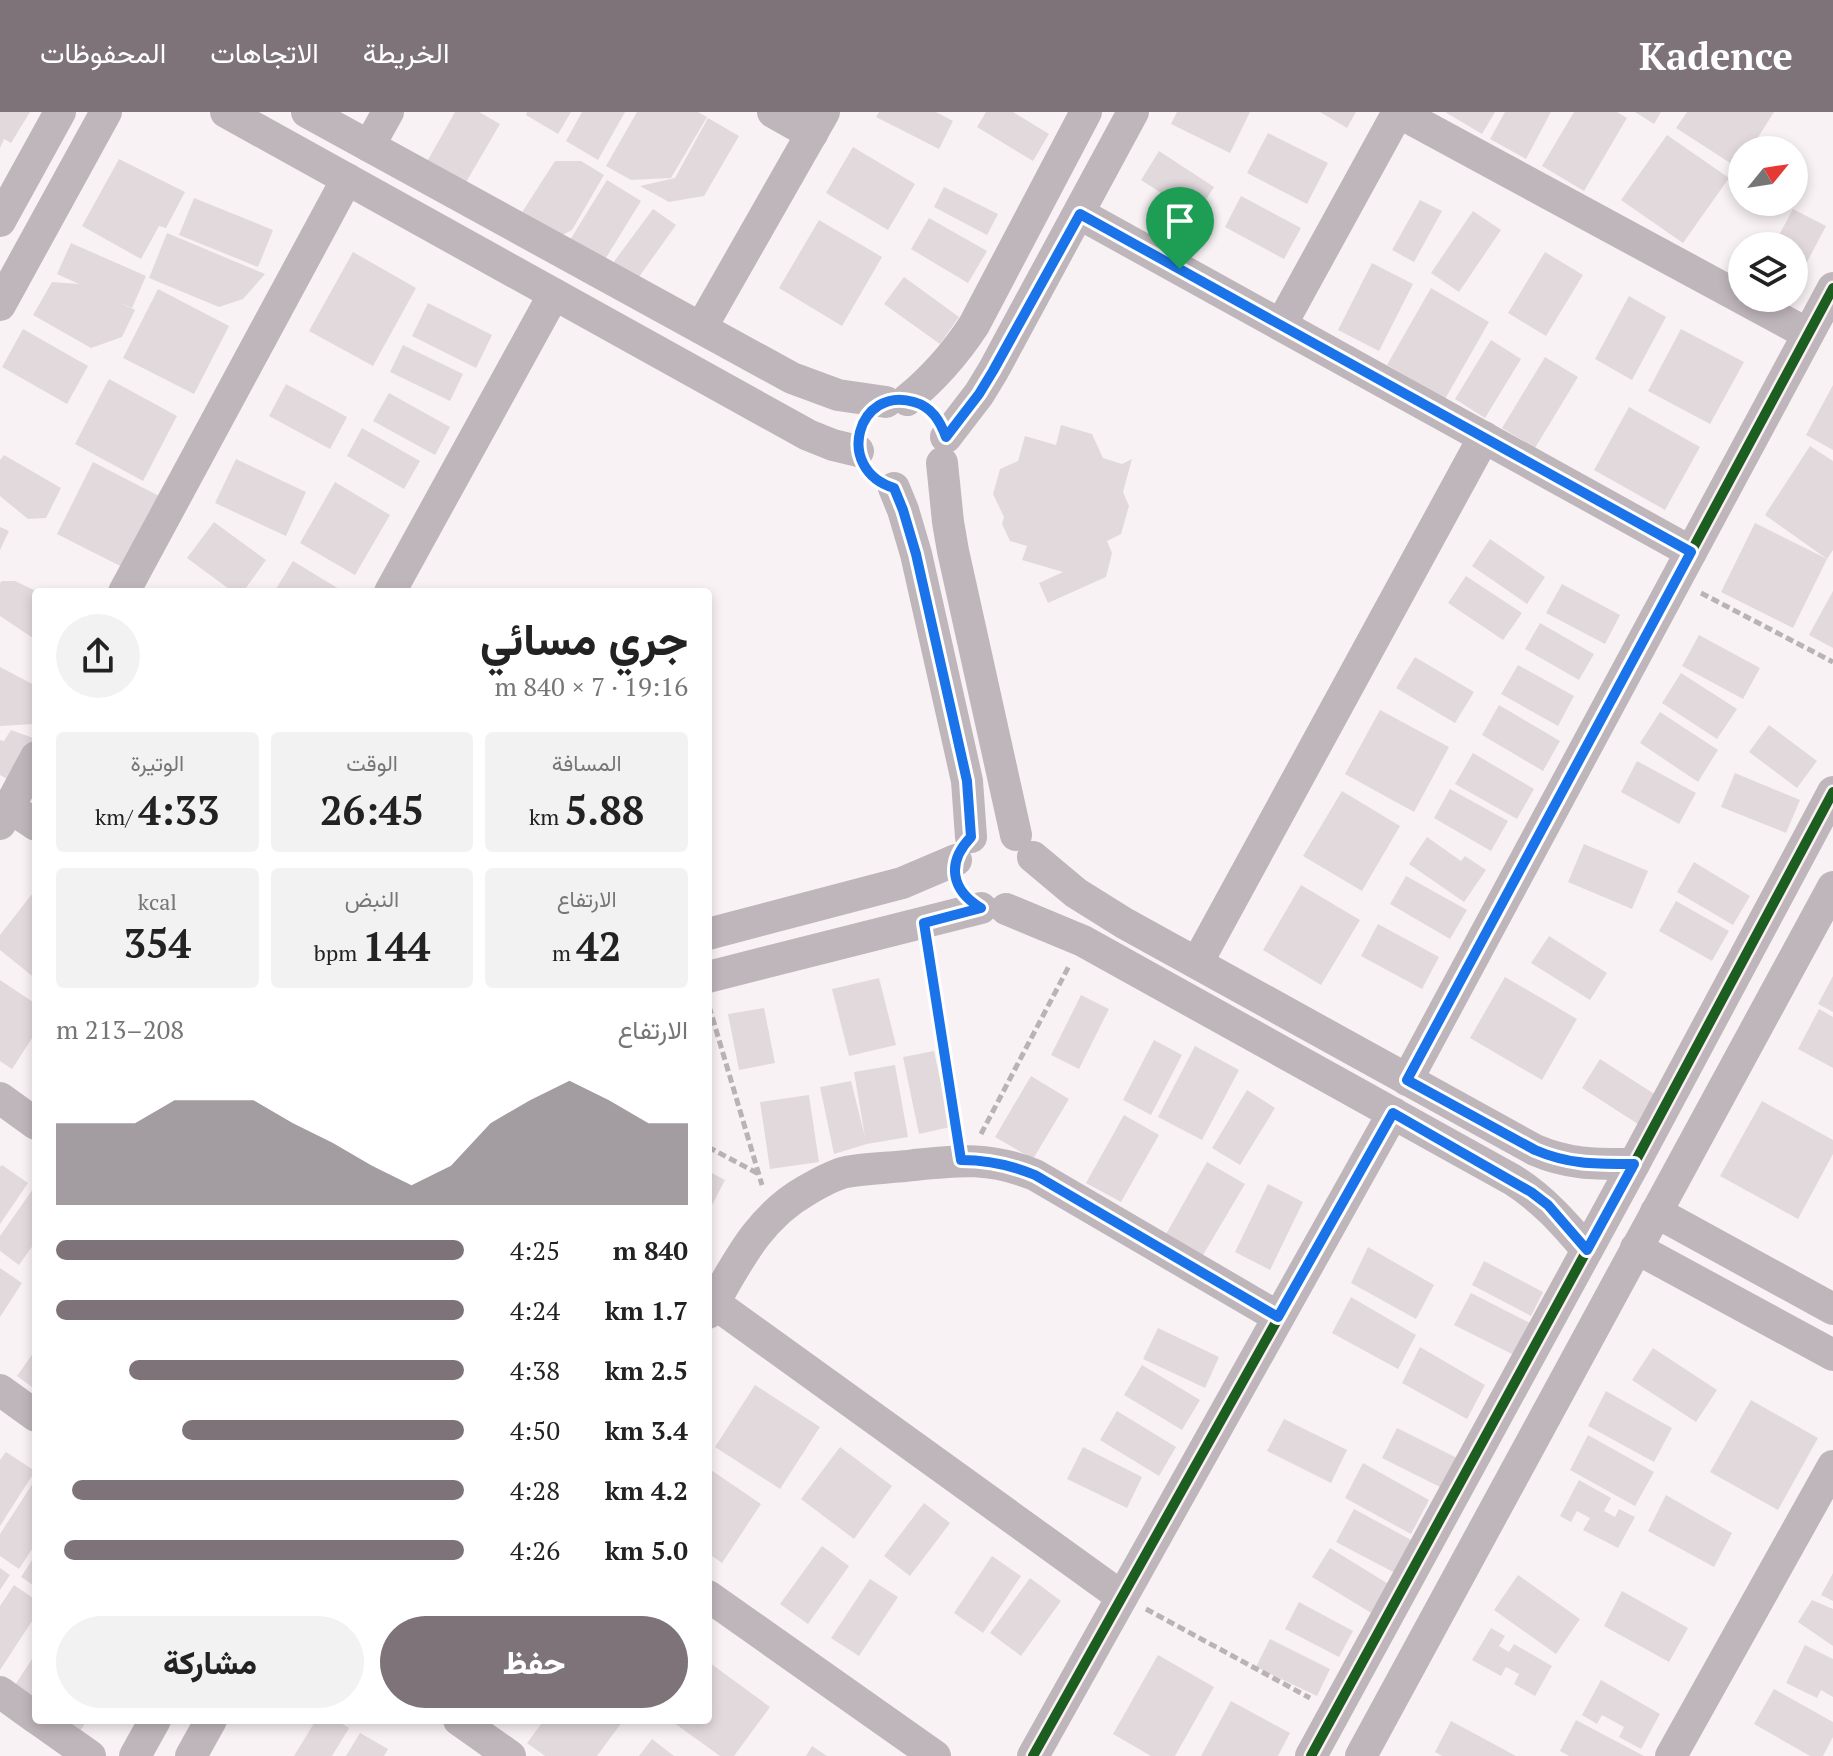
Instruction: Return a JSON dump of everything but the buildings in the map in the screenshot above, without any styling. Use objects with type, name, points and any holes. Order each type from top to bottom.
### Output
[{"type":"street","points":[[0,221],[60,112]]},
{"type":"street","points":[[0,305],[106,112]]},
{"type":"street","points":[[226,112],[808,435],[858,451]]},
{"type":"street","points":[[307,112],[792,378],[838,395],[921,404],[933,412],[941,423],[946,507],[953,551],[1024,846],[1035,870],[1033,883],[1018,903],[712,976]]},
{"type":"street","points":[[369,146],[388,112]]},
{"type":"street","points":[[701,328],[818,123],[773,112]]},
{"type":"street","points":[[1086,112],[974,325],[945,366],[927,384],[896,401],[875,408],[861,427],[858,451],[874,479],[894,488],[909,488],[922,484],[934,475],[944,450],[993,371],[1133,112]]},
{"type":"street","points":[[1281,325],[1398,112],[1808,334]]},
{"type":"street","points":[[128,588],[347,179]]},
{"type":"street","points":[[1080,214],[1691,552]]},
{"type":"street","points":[[1407,1080],[1833,288]]},
{"type":"street","points":[[392,588],[554,294]]},
{"type":"street","points":[[1197,963],[1484,437]]},
{"type":"street","points":[[894,488],[913,543],[967,781],[963,848],[955,874],[960,889],[969,900],[1083,941],[1393,1113],[1531,1192],[1548,1205],[1587,1250]]},
{"type":"street","points":[[32,764],[4,815],[32,824]]},
{"type":"street","points":[[1311,1756],[1833,792]]},
{"type":"street","points":[[712,933],[902,883],[963,848],[982,832],[1005,831],[1076,893],[1100,909],[1535,1150],[1571,1162],[1634,1164]]},
{"type":"street","points":[[1361,1756],[1833,887]]},
{"type":"street","points":[[0,1098],[32,1121]]},
{"type":"street","points":[[1033,1756],[1393,1113]]},
{"type":"street","points":[[712,1306],[753,1237],[772,1215],[818,1183],[845,1173],[964,1160],[1014,1166],[1035,1175],[1278,1317]]},
{"type":"street","points":[[1656,1212],[1833,1309]]},
{"type":"street","points":[[1636,1248],[1833,1355]]},
{"type":"street","points":[[712,1309],[1122,1597]]},
{"type":"street","points":[[0,1390],[32,1413]]},
{"type":"street","points":[[1671,1756],[1833,1466]]},
{"type":"street","points":[[712,1599],[935,1756]]},
{"type":"street","points":[[1394,1605],[1431,1626]]},
{"type":"street","points":[[0,1692],[32,1715]]},
{"type":"street","points":[[45,1724],[90,1756]]},
{"type":"street","points":[[135,1756],[153,1724]]},
{"type":"street","points":[[191,1756],[209,1724]]},
{"type":"street","points":[[467,1724],[510,1756]]},
{"type":"path","points":[[1676,580],[1833,662]]},
{"type":"path","points":[[924,923],[964,1160]]},
{"type":"path","points":[[964,1160],[1083,941]]},
{"type":"path","points":[[712,1015],[772,1215]]},
{"type":"path","points":[[712,1149],[759,1174]]},
{"type":"path","points":[[1122,1597],[1335,1711]]},
{"type":"cycle path","points":[[1407,1080],[1833,288]]},
{"type":"cycle path","points":[[1311,1756],[1833,792]]},
{"type":"cycle path","points":[[1033,1756],[1393,1113]]},
{"type":"route","points":[[1080,214],[1180,269],[1691,552],[1407,1080],[1553,1157],[1590,1164],[1634,1164],[1587,1250],[1548,1205],[1531,1192],[1393,1113],[1278,1317],[1035,1175],[1014,1166],[961,1160],[924,923],[981,908],[960,889],[955,874],[961,847],[971,837],[967,781],[916,554],[903,510],[894,488],[883,485],[867,471],[858,451],[858,439],[861,427],[875,408],[896,400],[921,404],[933,412],[946,437],[993,371],[1080,214]]}]
